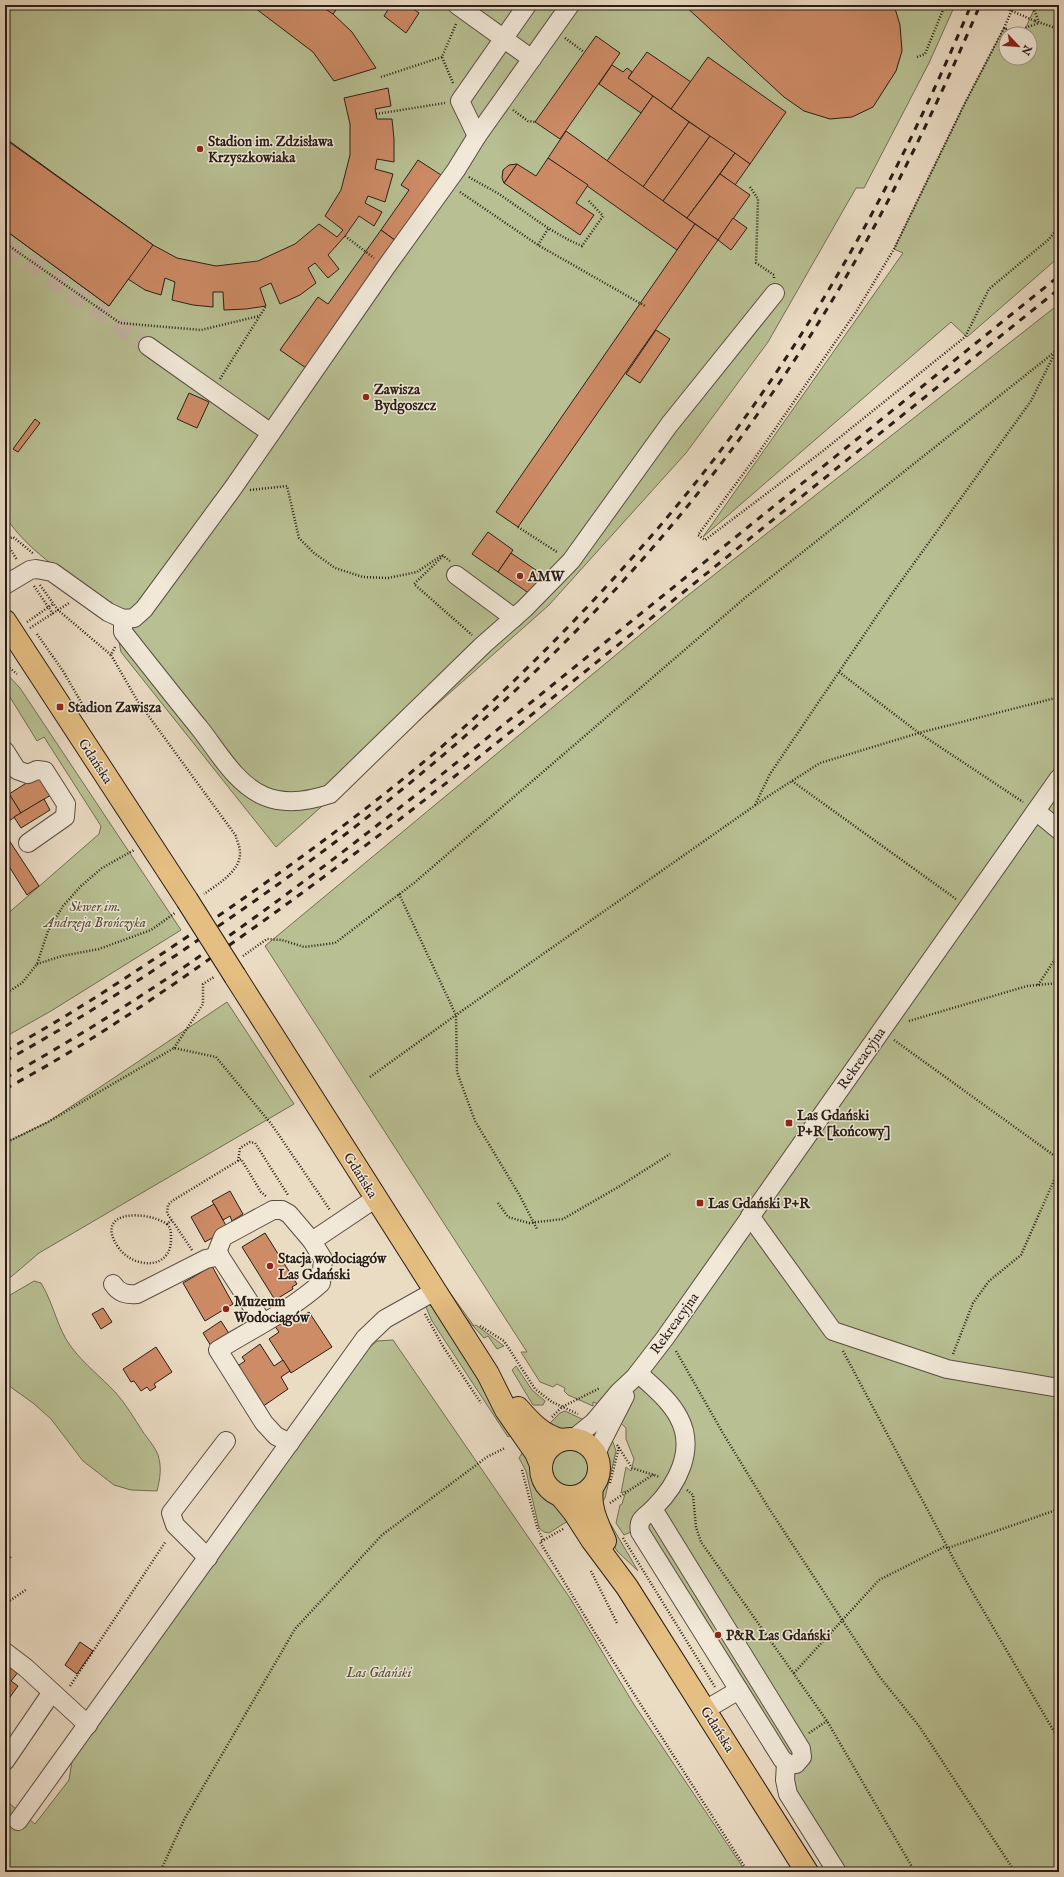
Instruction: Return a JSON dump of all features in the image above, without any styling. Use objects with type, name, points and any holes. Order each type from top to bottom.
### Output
[{"type":"main road","name":"Gdańska","points":[[15,622],[231,970],[488,1374],[506,1410],[536,1453],[541,1465]]},
{"type":"main road","name":"Gdańska","points":[[488,1374],[538,1430],[550,1437],[567,1440]]},
{"type":"main road","points":[[567,1440],[587,1444],[596,1456],[601,1486],[577,1496],[561,1496],[555,1493],[545,1484],[542,1478],[541,1465],[547,1450],[553,1444],[567,1440]]},
{"type":"main road","name":"Gdańska","points":[[601,1486],[590,1498],[592,1513],[627,1587]]},
{"type":"main road","name":"Gdańska","points":[[561,1496],[714,1704],[807,1872]]},
{"type":"street","points":[[477,136],[460,101],[527,5]]},
{"type":"street","points":[[6,587],[33,570],[123,619],[134,618],[144,609],[233,488],[386,267],[452,177],[477,136],[570,5]]},
{"type":"street","points":[[460,7],[532,59]]},
{"type":"street","points":[[123,619],[123,632],[227,764],[247,785],[264,796],[294,802],[312,800],[330,794],[483,645],[514,618],[571,561],[669,425],[775,292]]},
{"type":"street","points":[[148,346],[271,433]]},
{"type":"street","points":[[456,570],[514,618]]},
{"type":"street","points":[[5,751],[17,770],[28,774],[37,770],[45,771],[66,804],[65,817],[28,843]]},
{"type":"street","name":"Rekreacyjna","points":[[567,1440],[594,1422],[619,1392],[636,1375],[664,1338],[1059,778]]},
{"type":"street","points":[[1036,811],[1059,830]]},
{"type":"street","points":[[312,1241],[376,1198]]},
{"type":"street","points":[[263,1323],[217,1252],[223,1237],[273,1210],[282,1210],[289,1214],[312,1241],[323,1259],[321,1284],[306,1297],[263,1323],[218,1350],[264,1423],[276,1436],[290,1443]]},
{"type":"street","points":[[750,1216],[833,1331],[947,1369],[1059,1388]]},
{"type":"street","points":[[113,1284],[117,1290],[127,1295],[136,1294],[200,1262],[220,1256]]},
{"type":"street","points":[[18,1821],[365,1338],[385,1319],[435,1291]]},
{"type":"street","points":[[636,1375],[672,1407],[680,1418],[685,1443],[685,1455],[680,1471],[666,1494],[653,1509],[641,1519],[639,1525],[640,1532],[694,1621],[786,1763],[785,1780],[788,1794],[837,1872]]},
{"type":"street","name":"Rekreacyjna","points":[[596,1456],[603,1438],[636,1375]]},
{"type":"street","points":[[208,1558],[175,1525],[171,1513],[226,1441]]},
{"type":"street","points":[[653,1509],[796,1741],[802,1753],[801,1759],[794,1765],[786,1763]]},
{"type":"street","points":[[694,1621],[715,1608]]},
{"type":"street","points":[[5,1652],[26,1668],[88,1725]]},
{"type":"street","points":[[714,1704],[739,1690]]},
{"type":"street","points":[[5,1761],[57,1696]]},
{"type":"path","points":[[917,57],[925,54],[945,5]]},
{"type":"path","points":[[998,5],[1039,23],[1059,29]]},
{"type":"path","points":[[1005,26],[1014,5]]},
{"type":"path","points":[[1032,5],[1039,23]]},
{"type":"path","points":[[376,114],[460,101],[442,57],[460,7]]},
{"type":"path","points":[[1031,26],[1039,23]]},
{"type":"path","points":[[553,29],[584,52]]},
{"type":"path","points":[[998,40],[965,103],[894,249],[856,312],[755,458],[698,535],[705,540],[818,454],[965,337],[989,289],[1048,240],[1059,227]]},
{"type":"path","points":[[381,77],[442,57]]},
{"type":"path","points":[[501,102],[528,121],[535,122]]},
{"type":"path","points":[[452,177],[497,193],[548,229],[582,246],[604,216],[588,200]]},
{"type":"path","points":[[452,177],[538,245],[644,306]]},
{"type":"path","points":[[750,187],[758,198],[756,263],[774,275],[775,292]]},
{"type":"path","points":[[538,245],[548,229]]},
{"type":"path","points":[[345,236],[386,267]]},
{"type":"path","points":[[5,243],[120,323],[201,330],[259,316]]},
{"type":"path","points":[[213,392],[266,306]]},
{"type":"path","points":[[5,1143],[48,1122],[174,1048],[202,1004],[203,984],[231,970],[267,939],[282,940],[304,947],[335,943],[399,894],[746,597],[1059,348]]},
{"type":"path","points":[[755,806],[770,774],[839,672],[896,589],[1031,401],[1056,351]]},
{"type":"path","points":[[252,490],[287,486],[299,538],[314,554],[335,568],[363,577],[388,578],[417,572],[442,555],[443,556]]},
{"type":"path","points":[[518,527],[571,561]]},
{"type":"path","points":[[19,564],[5,540],[13,537],[34,554],[45,577],[53,604],[58,610],[111,655]]},
{"type":"path","points":[[443,556],[456,570]]},
{"type":"path","points":[[443,556],[414,584],[483,645]]},
{"type":"path","points":[[33,585],[53,614]]},
{"type":"path","points":[[15,622],[49,608],[53,604]]},
{"type":"path","points":[[32,627],[58,610]]},
{"type":"path","points":[[839,672],[919,733],[1036,811]]},
{"type":"path","points":[[370,1077],[755,806],[820,763],[919,733],[1059,697]]},
{"type":"path","points":[[792,781],[968,907]]},
{"type":"path","points":[[5,994],[22,983],[37,964],[48,931],[63,906],[81,886],[102,868],[134,850]]},
{"type":"path","points":[[399,894],[456,1015],[457,1072],[475,1121],[520,1196],[537,1229]]},
{"type":"path","points":[[1038,984],[1059,953]]},
{"type":"path","points":[[881,1030],[933,1012],[1027,986],[1059,983]]},
{"type":"path","points":[[881,1030],[1059,1159]]},
{"type":"path","points":[[174,1048],[216,1057],[272,1125],[339,1223]]},
{"type":"path","points":[[238,1161],[240,1148],[250,1142],[254,1143],[290,1199],[282,1199]]},
{"type":"path","points":[[498,1203],[508,1217],[529,1223],[563,1219],[620,1186],[670,1154]]},
{"type":"path","points":[[200,1262],[166,1210],[172,1201],[241,1159],[261,1192],[274,1199]]},
{"type":"path","points":[[947,1369],[972,1302],[989,1281],[1021,1255],[1059,1169]]},
{"type":"path","points":[[134,1214],[150,1217],[167,1224],[170,1227],[171,1235],[169,1251],[164,1258],[152,1263],[136,1262],[127,1257],[120,1250],[113,1237],[112,1226],[114,1222],[125,1215],[134,1214]]},
{"type":"path","points":[[167,1224],[172,1220]]},
{"type":"path","points":[[424,1311],[444,1348],[483,1406]]},
{"type":"path","points":[[833,1331],[948,1548],[1059,1740]]},
{"type":"path","points":[[510,1349],[535,1389],[552,1402],[582,1417]]},
{"type":"path","points":[[675,1350],[740,1461],[842,1620],[879,1676],[919,1726],[1015,1872]]},
{"type":"path","points":[[601,1486],[619,1447],[632,1468],[663,1478]]},
{"type":"path","points":[[160,1872],[185,1818],[295,1629],[382,1535],[487,1457],[505,1448]]},
{"type":"path","points":[[519,1464],[522,1470],[537,1527],[543,1540]]},
{"type":"path","points":[[604,1507],[654,1474]]},
{"type":"path","points":[[687,1489],[693,1495],[696,1526],[701,1542],[828,1721],[915,1872]]},
{"type":"path","points":[[794,1673],[879,1580],[944,1547],[948,1548],[1059,1509]]},
{"type":"path","points":[[569,1526],[540,1542],[595,1633],[748,1872]]},
{"type":"path","points":[[619,1532],[714,1704]]},
{"type":"path","points":[[57,1696],[166,1541]]},
{"type":"path","points":[[5,1565],[11,1556]]},
{"type":"path","points":[[590,1568],[617,1623]]},
{"type":"path","points":[[5,1604],[27,1589]]},
{"type":"path","points":[[796,1741],[828,1721]]},
{"type":"green space","name":"Zawisza Bydgoszcz","points":[[5,5],[930,5],[938,10],[939,5],[955,5],[929,63],[864,188],[856,188],[768,342],[686,453],[549,605],[276,847],[121,652],[112,606],[54,566],[27,543],[5,516]]},
{"type":"green space","points":[[1036,5],[1059,5],[1059,257],[967,337],[951,322],[703,537],[903,253],[894,249],[965,103],[998,40],[998,66],[1038,66],[1038,26],[1027,26]]},
{"type":"green space","points":[[1059,304],[1059,1872],[841,1872],[631,1532],[624,1535],[616,1523],[620,1505],[622,1504],[626,1491],[621,1493],[626,1467],[631,1471],[634,1459],[626,1439],[626,1428],[601,1405],[593,1402],[593,1406],[568,1395],[564,1391],[565,1388],[557,1384],[553,1387],[540,1382],[521,1352],[527,1352],[265,946],[682,600]]},
{"type":"green space","name":"Skwer im. Andrzeja Brończyka","points":[[5,672],[20,688],[181,930],[51,1011],[5,1037],[5,916],[99,834],[101,826],[44,737],[37,741],[5,689]]},
{"type":"green space","points":[[227,1002],[294,1104],[39,1253],[5,1282],[5,1143],[48,1122]]},
{"type":"green space","points":[[417,1247],[474,1326],[476,1325],[504,1346],[497,1349],[488,1336],[484,1338],[464,1316]]},
{"type":"green space","points":[[34,1281],[41,1283],[59,1325],[72,1348],[82,1360],[110,1386],[126,1406],[155,1449],[158,1455],[160,1468],[160,1478],[157,1491],[131,1490],[114,1485],[83,1461],[51,1419],[33,1403],[5,1383],[5,1298]]},
{"type":"green space","points":[[428,1304],[435,1307],[514,1434],[508,1437],[432,1321],[425,1305]]},
{"type":"green space","name":"Las Gdański","points":[[393,1340],[570,1598],[633,1703],[746,1872],[5,1872],[5,1800],[35,1824],[69,1780],[73,1755],[356,1360],[377,1341]]},
{"type":"green space","points":[[516,1366],[532,1390],[545,1401],[543,1405],[533,1405],[512,1370]]},
{"type":"green space","points":[[565,1411],[584,1420],[568,1432],[545,1428],[560,1413]]},
{"type":"green space","points":[[609,1438],[613,1442],[616,1451],[605,1498],[601,1504],[599,1490],[605,1474],[605,1454]]},
{"type":"green space","points":[[526,1447],[534,1461],[536,1479],[539,1485],[548,1496],[558,1503],[571,1519],[549,1533],[544,1532],[539,1528],[526,1471],[519,1458]]},
{"type":"green space","points":[[570,1450],[583,1455],[588,1468],[583,1481],[570,1486],[557,1481],[552,1468],[557,1455]]},
{"type":"green space","points":[[606,1521],[610,1523],[638,1571],[617,1551],[601,1522]]},
{"type":"building","points":[[251,5],[338,5],[333,14],[352,32],[376,68],[334,81],[313,52]]},
{"type":"building","points":[[271,5],[282,5],[279,10]]},
{"type":"building","points":[[319,5],[338,5],[339,6],[333,14]]},
{"type":"building","points":[[391,5],[408,5],[419,13],[406,33],[384,16]]},
{"type":"building","points":[[684,5],[894,5],[900,25],[902,51],[896,71],[873,107],[852,117],[830,119],[804,111],[784,97]]},
{"type":"building","points":[[596,36],[620,53],[560,139],[535,122]]},
{"type":"building","points":[[647,52],[691,82],[671,109],[628,78]]},
{"type":"building","points":[[708,57],[786,112],[750,164],[671,109]]},
{"type":"building","points":[[612,65],[623,72],[627,68],[632,72],[628,78],[653,96],[641,113],[599,84]]},
{"type":"building","points":[[388,88],[391,106],[375,109],[377,119],[392,119],[394,162],[377,159],[375,169],[393,174],[385,202],[368,196],[365,203],[382,212],[374,226],[359,216],[345,236],[328,255],[339,269],[328,278],[315,263],[308,268],[316,283],[300,295],[280,304],[271,283],[260,288],[266,306],[224,310],[223,292],[213,292],[213,307],[193,305],[172,300],[175,282],[165,278],[161,295],[145,290],[128,279],[109,306],[5,230],[5,138],[153,245],[177,258],[216,266],[258,261],[295,244],[319,224],[337,237],[343,230],[325,216],[341,190],[350,155],[350,124],[344,98]]},
{"type":"building","points":[[653,96],[689,122],[643,187],[607,161]]},
{"type":"building","points":[[689,122],[710,136],[663,201],[643,187]]},
{"type":"building","points":[[566,131],[695,224],[677,250],[548,158]]},
{"type":"building","points":[[710,136],[735,153],[687,218],[663,201]]},
{"type":"building","points":[[5,139],[153,245],[109,306],[5,230]]},
{"type":"building","points":[[735,153],[750,164],[735,185],[720,174]]},
{"type":"building","points":[[548,158],[588,185],[576,203],[594,215],[580,235],[504,183],[517,164],[536,176]]},
{"type":"building","points":[[418,160],[441,175],[396,241],[381,230],[409,190],[401,185]]},
{"type":"building","points":[[517,164],[504,183],[502,178],[503,170],[509,165]]},
{"type":"building","points":[[720,174],[750,195],[718,240],[687,218]]},
{"type":"building","points":[[733,218],[747,228],[731,250],[718,240]]},
{"type":"building","points":[[695,224],[718,240],[518,527],[496,512]]},
{"type":"building","points":[[381,230],[396,241],[306,368],[280,350],[318,297],[328,304]]},
{"type":"building","points":[[656,330],[670,339],[640,383],[626,374]]},
{"type":"building","points":[[189,393],[209,402],[197,428],[177,419]]},
{"type":"building","points":[[35,419],[40,423],[18,452],[13,449]]},
{"type":"building","points":[[488,532],[513,550],[498,572],[472,554]]},
{"type":"building","points":[[511,553],[546,577],[533,596],[498,572]]},
{"type":"building","points":[[5,763],[11,773],[9,777],[5,779]]},
{"type":"building","points":[[39,775],[51,795],[21,813],[9,794]]},
{"type":"building","points":[[5,787],[21,813],[9,821],[5,814]]},
{"type":"building","points":[[44,799],[50,810],[21,828],[14,817]]},
{"type":"building","points":[[5,834],[39,886],[27,895],[5,860]]},
{"type":"building","points":[[230,1191],[243,1214],[232,1221],[230,1216],[223,1220],[212,1201]]},
{"type":"building","points":[[214,1204],[228,1229],[205,1242],[191,1217]]},
{"type":"building","name":"Stacja wodociągów Las Gdański","points":[[265,1233],[297,1284],[292,1287],[293,1289],[275,1300],[242,1247]]},
{"type":"building","points":[[212,1266],[233,1304],[205,1321],[183,1283]]},
{"type":"building","points":[[103,1308],[112,1322],[101,1329],[92,1314]]},
{"type":"building","points":[[295,1311],[300,1318],[309,1312],[332,1347],[291,1373],[269,1339],[279,1332],[274,1325]]},
{"type":"building","points":[[221,1321],[230,1335],[211,1346],[203,1333]]},
{"type":"building","points":[[260,1344],[274,1366],[283,1360],[290,1371],[281,1377],[288,1389],[262,1407],[236,1367],[245,1361],[242,1357]]},
{"type":"building","points":[[156,1347],[172,1372],[154,1384],[156,1387],[150,1391],[147,1387],[141,1391],[134,1381],[131,1382],[123,1369]]},
{"type":"building","points":[[80,1642],[93,1651],[77,1674],[65,1665]]},
{"type":"building","points":[[5,1661],[19,1671],[11,1681],[18,1686],[5,1704]]},
{"type":"tunnel","points":[[5,245],[148,346]]},
{"type":"railway","points":[[5,1051],[34,1035],[118,983],[227,910],[331,835],[399,782],[464,727],[524,671],[580,615],[659,528],[684,498],[748,414],[786,359],[855,245],[887,186],[945,66],[971,5]]},
{"type":"railway","points":[[5,1061],[86,1014],[165,963],[300,868],[380,807],[457,743],[530,676],[600,606],[666,532],[729,453],[788,370],[816,327],[893,192],[938,99],[980,5]]},
{"type":"railway","points":[[5,1078],[79,1035],[151,989],[222,941],[360,839],[428,786],[1059,276]]},
{"type":"railway","points":[[5,1089],[60,1058],[140,1007],[261,923],[345,861],[510,732],[1059,289]]},
{"type":"place","name":"Stadion im. Zdzisława Krzyszkowiaka","points":[[200,149]]},
{"type":"place","name":"Zawisza Bydgoszcz","points":[[366,397]]},
{"type":"place","name":"AMW","points":[[520,576]]},
{"type":"place","name":"Stadion Zawisza","points":[[60,707]]},
{"type":"place","name":"Las Gdański P+R [końcowy]","points":[[789,1123]]},
{"type":"place","name":"Las Gdański P+R","points":[[700,1203]]},
{"type":"place","name":"Stacja wodociągów Las Gdański","points":[[270,1266]]},
{"type":"place","name":"Muzeum Wodociągów","points":[[226,1309]]},
{"type":"place","name":"P&R Las Gdański","points":[[718,1635]]}]
